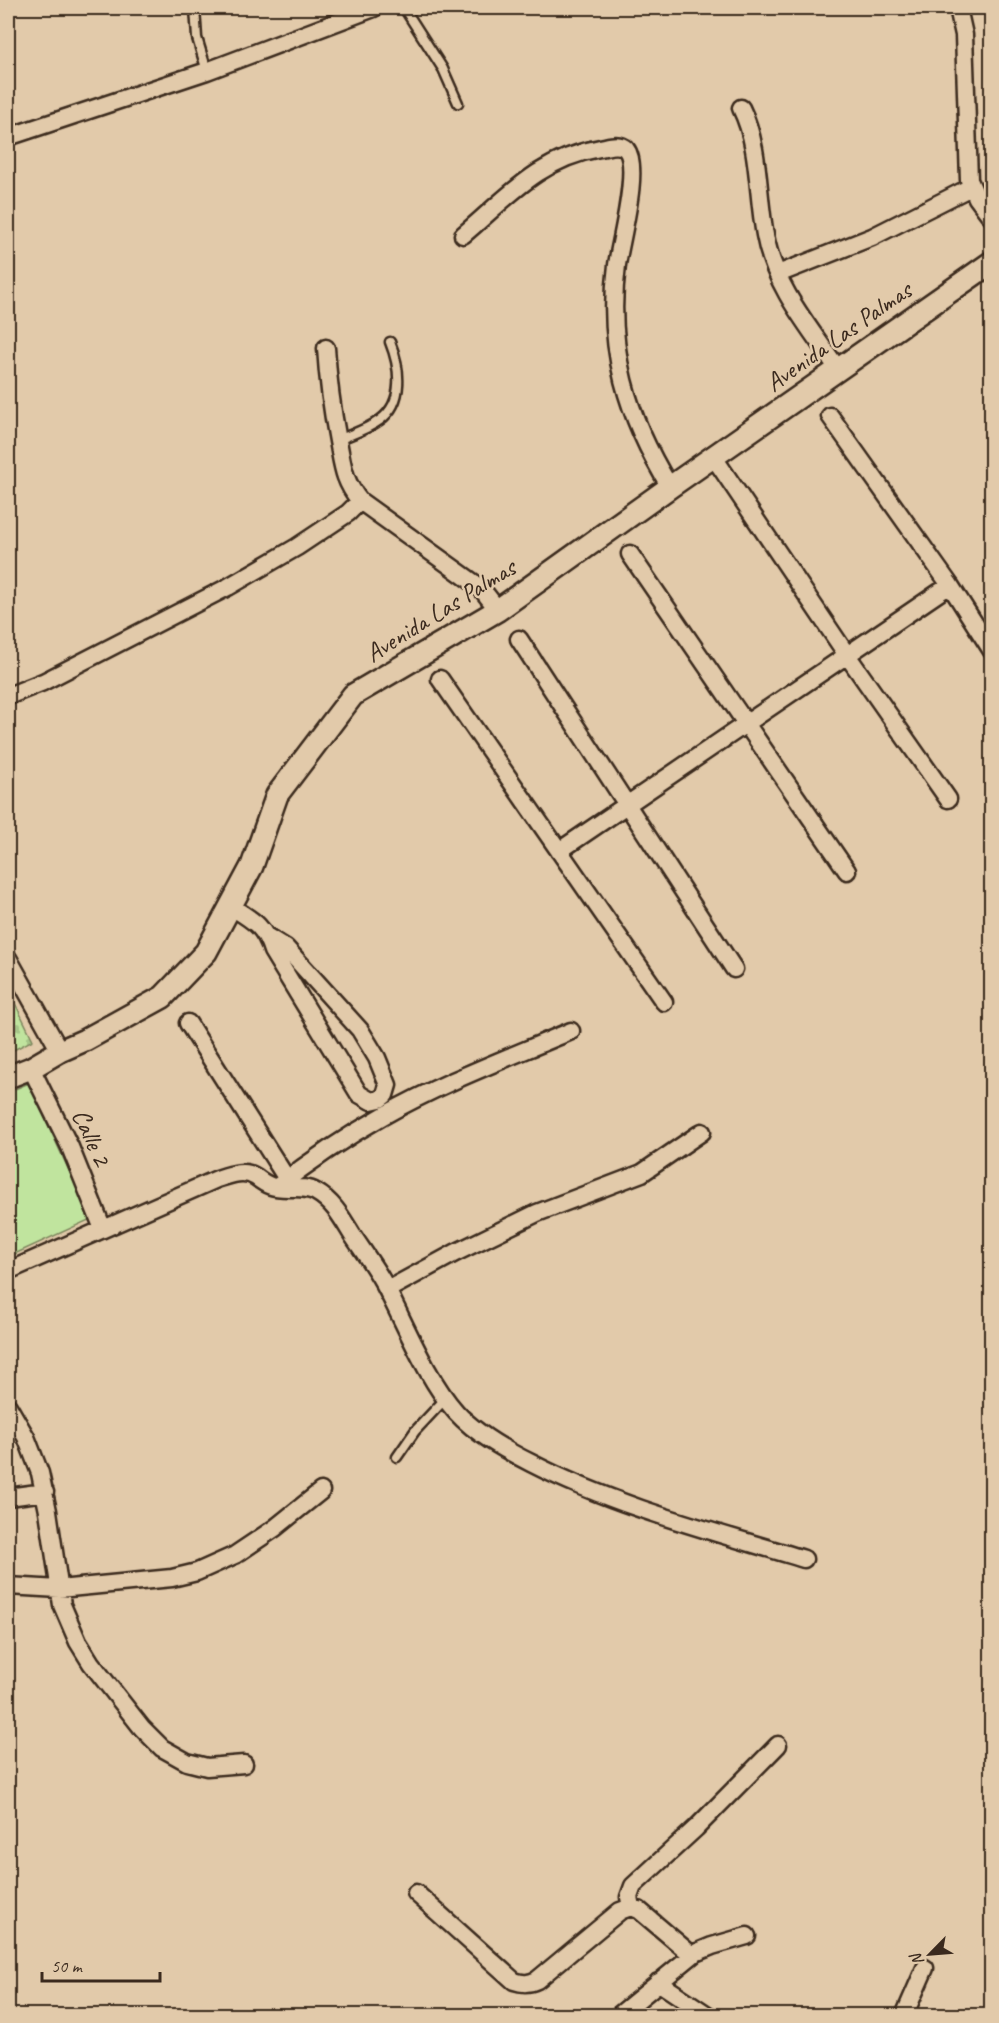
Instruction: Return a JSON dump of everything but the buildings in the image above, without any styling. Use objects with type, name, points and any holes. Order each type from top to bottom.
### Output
[{"type":"street","points":[[8,137],[207,71],[374,8]]},
{"type":"street","points":[[958,8],[964,35],[968,172],[971,187],[992,218]]},
{"type":"street","points":[[741,108],[748,121],[752,138],[765,236],[778,274],[793,303],[838,369]]},
{"type":"street","points":[[463,235],[529,177],[543,169],[573,155],[593,149],[615,145],[622,146],[626,150],[632,168],[615,291],[614,317],[618,367],[642,436],[670,487]]},
{"type":"street","points":[[778,274],[872,237],[971,187]]},
{"type":"street","name":"Avenida Las Palmas","points":[[8,1077],[31,1068],[162,997],[206,952],[252,866],[277,795],[353,695],[498,610],[713,456],[992,262]]},
{"type":"street","points":[[326,348],[328,388],[343,471],[352,491],[360,501],[481,588],[498,610]]},
{"type":"street","points":[[830,416],[950,585],[992,651]]},
{"type":"street","points":[[713,456],[847,655],[948,799]]},
{"type":"street","points":[[8,696],[43,682],[228,587],[297,547],[348,513],[360,501]]},
{"type":"street","points":[[630,554],[847,871]]},
{"type":"street","points":[[559,851],[950,585]]},
{"type":"street","points":[[519,639],[734,969]]},
{"type":"street","points":[[440,679],[664,1002]]},
{"type":"street","points":[[230,906],[258,923],[268,937],[272,951],[359,1094],[371,1101],[380,1099],[385,1095],[388,1085],[377,1058],[360,1030],[286,948],[268,937]]},
{"type":"street","points":[[8,958],[60,1051]]},
{"type":"street","points":[[188,1023],[282,1183]]},
{"type":"street","points":[[282,1183],[383,1116],[454,1081],[571,1031]]},
{"type":"street","name":"Calle 2","points":[[31,1068],[70,1147],[103,1229]]},
{"type":"street","points":[[387,1290],[455,1253],[537,1213],[642,1173],[702,1132]]},
{"type":"street","points":[[8,1271],[233,1174],[248,1173],[262,1182],[282,1183],[313,1190],[328,1200],[343,1218],[387,1290],[416,1348],[446,1398],[456,1412],[488,1439],[555,1475],[624,1504],[804,1559]]},
{"type":"street","points":[[8,1406],[26,1437],[45,1492],[62,1605],[69,1624],[91,1663],[151,1739],[174,1756],[207,1767],[244,1764]]},
{"type":"street","points":[[8,1586],[59,1589],[172,1578],[197,1572],[235,1555],[275,1528],[321,1491]]},
{"type":"street","points":[[8,1497],[45,1492]]},
{"type":"street","points":[[631,1907],[629,1898],[633,1886],[696,1828],[778,1745]]},
{"type":"street","points":[[416,1893],[514,1981],[525,1984],[537,1980],[620,1911],[631,1907],[639,1910],[692,1955]]},
{"type":"street","points":[[618,2016],[692,1955],[712,1946],[747,1936]]},
{"type":"street","points":[[904,2016],[925,1968]]},
{"type":"street","points":[[658,1982],[709,2016]]},
{"type":"lane","points":[[195,8],[196,38],[207,71]]},
{"type":"lane","points":[[404,8],[442,69],[458,103]]},
{"type":"lane","points":[[338,440],[378,422],[391,410],[397,393],[398,368],[390,342]]},
{"type":"lane","points":[[397,1457],[415,1431],[446,1398]]},
{"type":"green space","points":[[8,989],[33,1040],[8,1053]]},
{"type":"green space","points":[[29,1083],[91,1219],[8,1257],[8,1092]]}]
